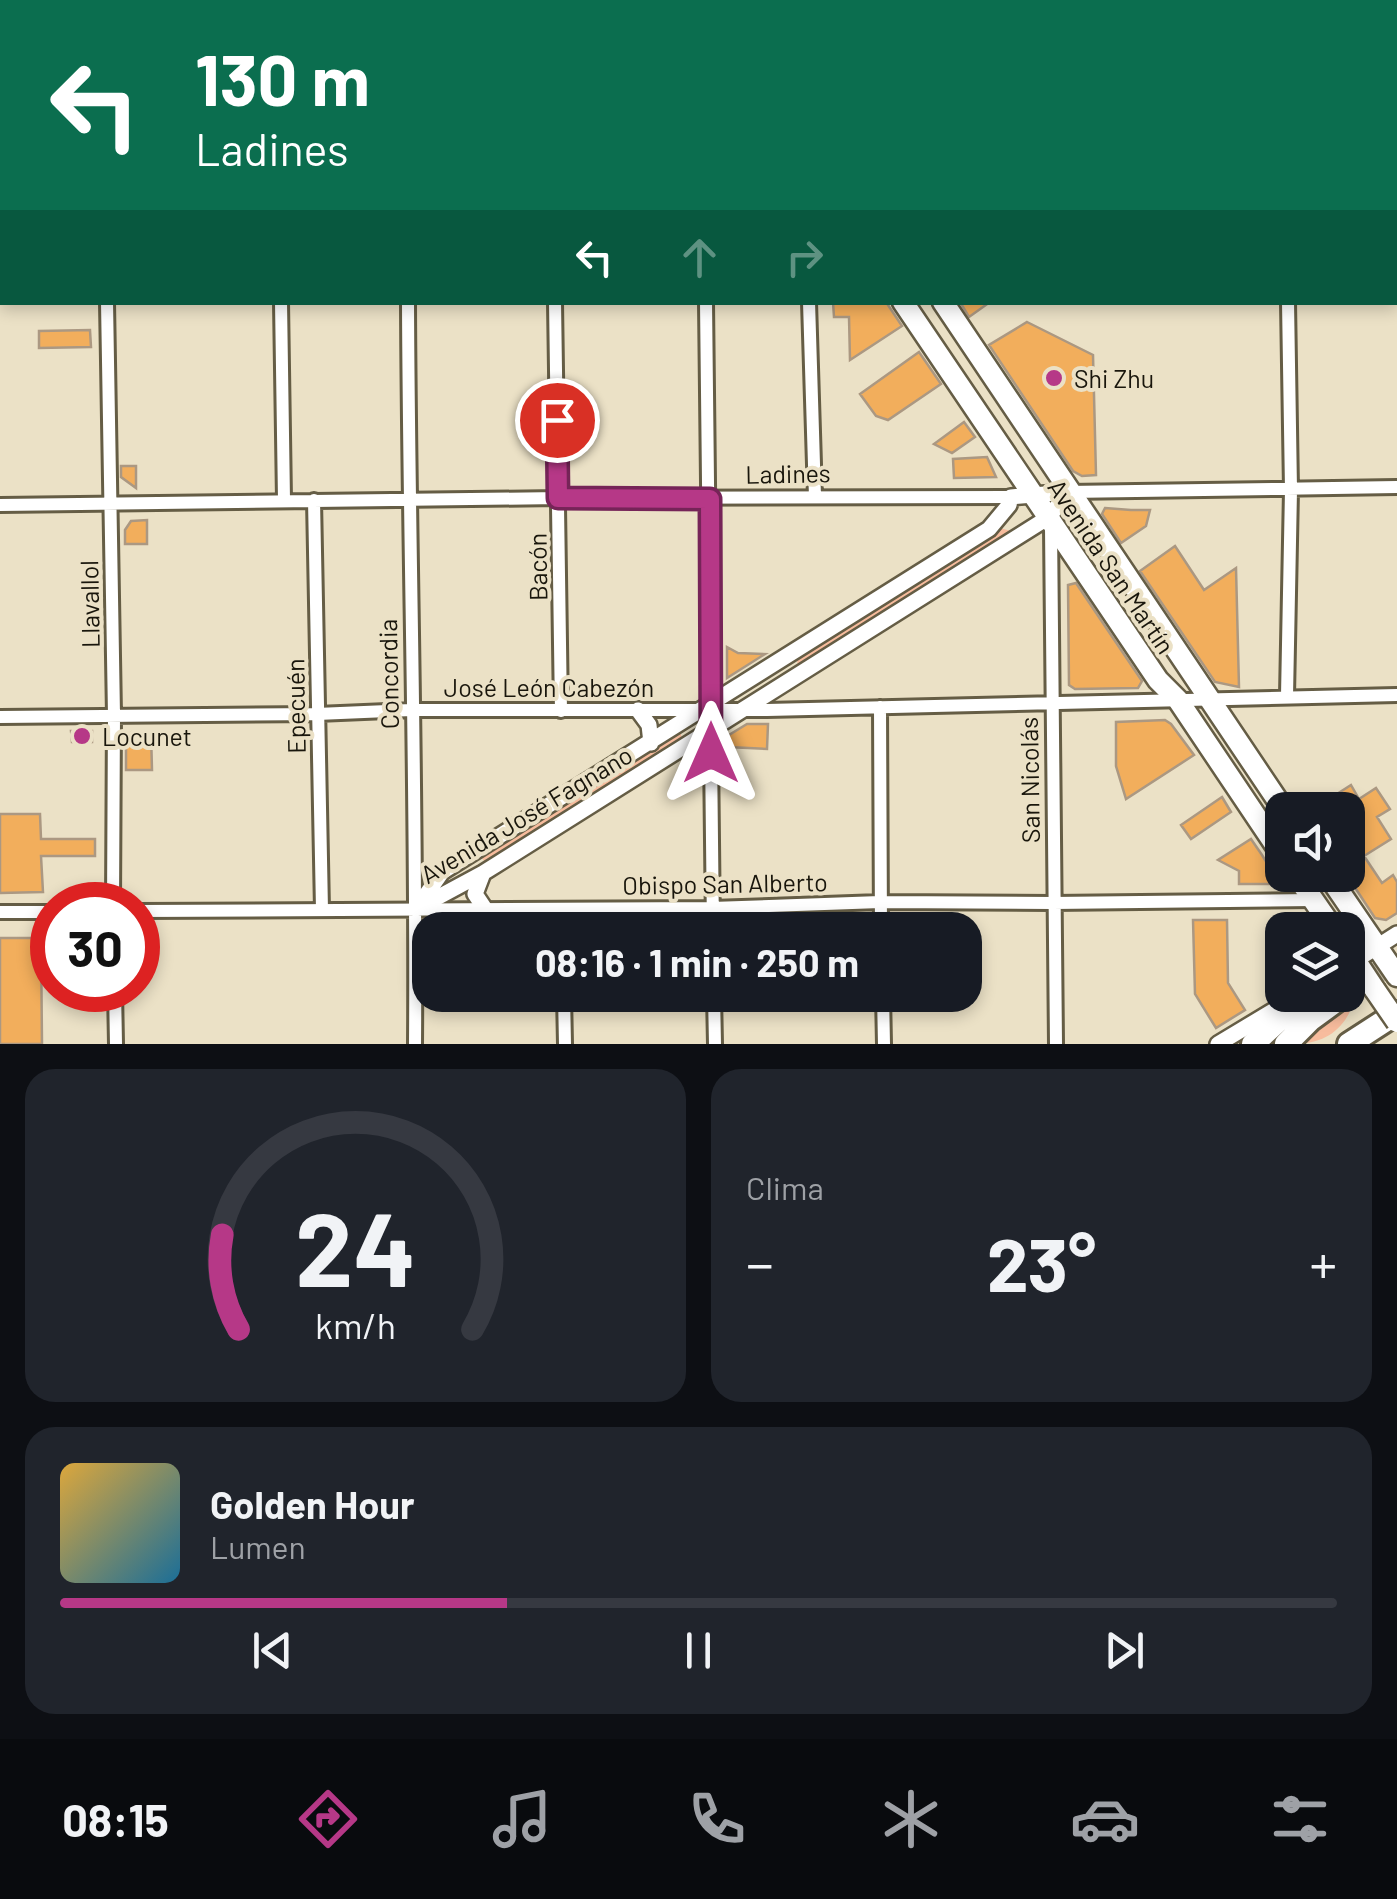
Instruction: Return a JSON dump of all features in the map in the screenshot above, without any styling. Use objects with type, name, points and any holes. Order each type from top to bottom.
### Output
[{"type":"highway","points":[[1252,1044],[1285,1012]]},
{"type":"highway","points":[[1286,1044],[1321,1012]]},
{"type":"highway","points":[[1349,1044],[1397,1013]]},
{"type":"main road","name":"Avenida San Martín","points":[[905,305],[1022,495],[1048,517],[1265,830]]},
{"type":"main road","name":"Avenida San Martín","points":[[945,305],[1272,792]]},
{"type":"main road","points":[[1308,892],[1321,912]]},
{"type":"main road","points":[[1340,892],[1397,976]]},
{"type":"main road","points":[[1365,978],[1397,1022]]},
{"type":"street","name":"Llavallol","points":[[107,305],[113,882]]},
{"type":"street","points":[[280,305],[284,500]]},
{"type":"street","name":"Concordia","points":[[408,305],[415,1044]]},
{"type":"street","name":"Bacón","points":[[555,305],[561,711]]},
{"type":"street","points":[[706,305],[712,912]]},
{"type":"street","points":[[809,305],[816,498]]},
{"type":"street","points":[[1287,696],[1288,305]]},
{"type":"street","name":"Ladines","points":[[0,505],[816,498],[1397,487]]},
{"type":"street","name":"Avenida José Fagnano","points":[[416,909],[483,873],[1048,517],[1068,492]]},
{"type":"street","name":"Avenida José Fagnano","points":[[416,909],[442,872],[989,529],[1022,495]]},
{"type":"street","name":"Epecuén","points":[[314,500],[322,910]]},
{"type":"street","name":"San Nicolás","points":[[1048,517],[1053,536],[1050,704],[1056,1044]]},
{"type":"street","name":"José León Cabezón","points":[[0,717],[411,710],[740,710],[1397,695]]},
{"type":"street","points":[[880,707],[880,912]]},
{"type":"street","points":[[638,710],[649,724],[651,742]]},
{"type":"street","points":[[470,854],[483,873],[475,894],[485,909]]},
{"type":"street","name":"Obispo San Alberto","points":[[160,911],[1313,900]]},
{"type":"street","points":[[0,912],[30,912]]},
{"type":"street","points":[[1365,952],[1397,934]]},
{"type":"street","points":[[115,1012],[116,1044]]},
{"type":"street","points":[[564,1012],[565,1044]]},
{"type":"street","points":[[715,1012],[716,1044]]},
{"type":"street","points":[[883,1012],[884,1044]]},
{"type":"street","points":[[1218,1044],[1273,1012]]},
{"type":"shaded area","points":[[1000,528],[1011,531],[798,666],[797,660]]},
{"type":"shaded area","points":[[680,732],[682,738],[485,862],[481,857]]},
{"type":"shaded area","points":[[1333,1012],[1349,1012],[1339,1027],[1324,1038],[1294,1044]]},
{"type":"building","points":[[833,305],[888,305],[902,326],[850,360],[849,317],[834,317]]},
{"type":"building","points":[[962,305],[986,305],[969,317]]},
{"type":"building","points":[[1027,322],[1093,355],[1096,475],[1082,476],[1073,471],[989,345]]},
{"type":"building","points":[[90,330],[91,347],[39,348],[39,331]]},
{"type":"building","points":[[919,352],[941,384],[888,420],[876,416],[860,394]]},
{"type":"building","points":[[964,422],[975,437],[952,453],[934,444]]},
{"type":"building","points":[[987,457],[996,477],[954,478],[953,459]]},
{"type":"building","points":[[121,466],[136,466],[136,488],[121,477]]},
{"type":"building","points":[[1105,508],[1150,510],[1146,526],[1121,543],[1102,514]]},
{"type":"building","points":[[147,520],[147,544],[125,544],[125,530],[131,521]]},
{"type":"building","points":[[1175,546],[1204,590],[1236,568],[1239,687],[1215,682],[1140,571]]},
{"type":"building","points":[[1076,583],[1142,681],[1138,688],[1075,689],[1069,685],[1068,585]]},
{"type":"building","points":[[727,647],[738,653],[765,654],[727,678]]},
{"type":"building","points":[[1165,720],[1194,755],[1126,799],[1116,766],[1116,722]]},
{"type":"building","points":[[747,724],[768,724],[767,749],[728,747],[729,735]]},
{"type":"building","name":"Locunet","points":[[71,731],[92,731],[92,742],[72,742]]},
{"type":"building","points":[[132,732],[151,732],[152,770],[126,770],[126,737]]},
{"type":"building","points":[[1376,788],[1390,809],[1377,817],[1391,839],[1365,855],[1365,795]]},
{"type":"building","points":[[1222,797],[1231,812],[1191,839],[1181,825]]},
{"type":"building","points":[[0,814],[40,814],[41,839],[95,839],[95,856],[41,856],[42,882],[30,882],[30,892],[0,893]]},
{"type":"building","points":[[1251,839],[1265,861],[1265,884],[1239,884],[1239,871],[1218,860]]},
{"type":"building","points":[[1365,858],[1382,883],[1393,875],[1397,882],[1397,913],[1386,920],[1375,918],[1358,892],[1365,892]]},
{"type":"building","points":[[1193,920],[1227,920],[1228,983],[1245,1010],[1216,1028],[1195,994]]},
{"type":"building","points":[[0,938],[30,938],[30,1012],[42,1012],[42,1044],[0,1044]]},
{"type":"tunnel","points":[[1365,981],[1397,960]]},
{"type":"place","name":"Shi Zhu","points":[[1054,378]]},
{"type":"place","name":"Locunet","points":[[82,736]]},
{"type":"route","points":[[557,420],[558,498],[710,499],[711,753]]}]
